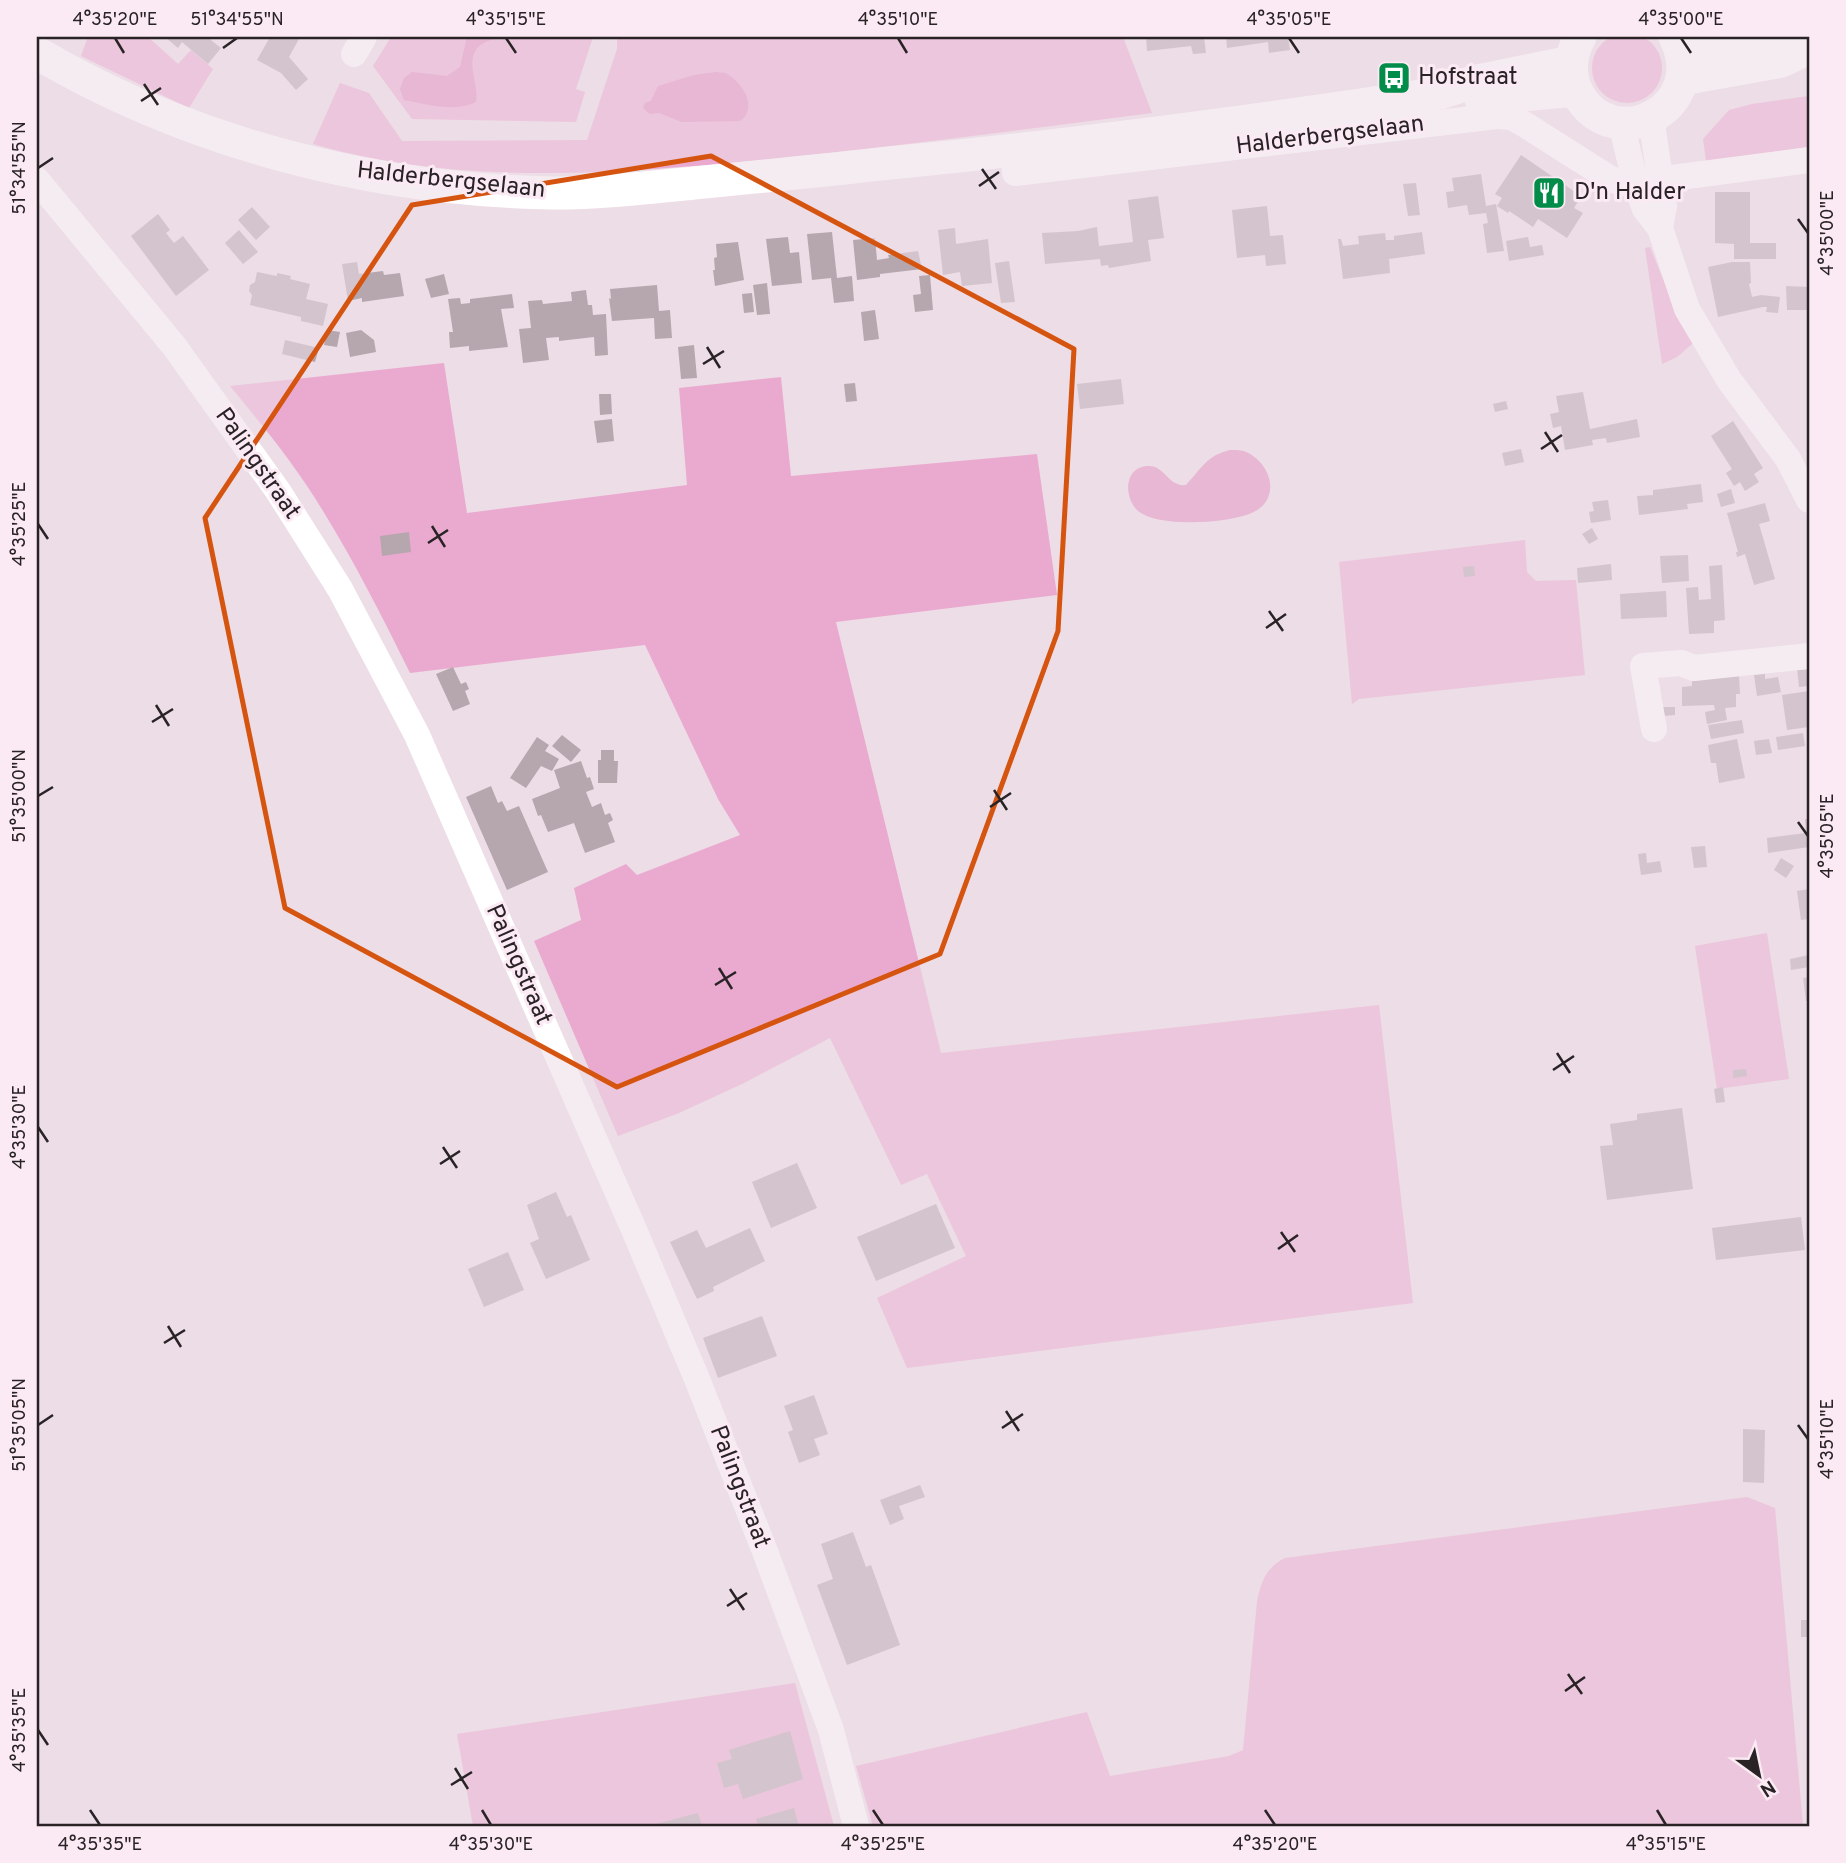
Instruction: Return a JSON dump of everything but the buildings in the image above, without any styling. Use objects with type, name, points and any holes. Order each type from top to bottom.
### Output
[{"type":"main road","points":[[1576,63],[1590,109],[1601,117],[1636,120],[1667,106],[1677,94],[1679,54],[1782,61],[1809,48]]},
{"type":"main road","name":"Halderbergselaan","points":[[37,53],[79,78],[150,109],[214,135],[279,155],[406,181],[487,190],[556,193],[643,188],[1013,151],[1440,93],[1472,82],[1576,63]]},
{"type":"street","name":"Halderbergselaan","points":[[1013,151],[1015,173],[1497,116],[1511,117],[1524,124],[1609,178],[1621,183],[1648,181]]},
{"type":"street","points":[[1636,120],[1648,181],[1644,209],[1660,228],[1687,309],[1730,380],[1788,459],[1809,500]]},
{"type":"street","points":[[1648,181],[1809,160]]},
{"type":"street","name":"Palingstraat","points":[[37,180],[174,346],[278,491],[340,589],[417,735],[697,1379],[766,1553],[831,1730],[856,1826]]},
{"type":"street","points":[[1654,729],[1643,666],[1681,663],[1694,668],[1809,656]]},
{"type":"highlighted area","points":[[711,156],[1074,349],[1058,631],[940,954],[617,1087],[285,908],[205,518],[412,205]]},
{"type":"shaded area","points":[[1627,33],[1652,43],[1662,68],[1652,93],[1627,103],[1602,93],[1592,68],[1602,43]]},
{"type":"shaded area","points":[[88,37],[148,37],[178,64],[191,50],[213,69],[189,108],[81,56]]},
{"type":"shaded area","points":[[391,37],[593,37],[576,89],[585,92],[576,122],[412,119],[373,66]]},
{"type":"shaded area","points":[[467,37],[503,37],[484,43],[473,56],[476,102],[450,107],[404,100],[400,89],[404,78],[412,72],[447,76],[460,67]]},
{"type":"shaded area","points":[[617,37],[1123,37],[1152,113],[811,155],[593,172],[479,171],[423,166],[313,144],[340,83],[369,93],[402,141],[587,140],[617,49]]},
{"type":"shaded area","points":[[726,73],[743,89],[748,109],[746,116],[740,121],[682,122],[659,113],[650,114],[643,108],[645,103],[651,101],[658,86],[694,75]]},
{"type":"shaded area","points":[[1809,96],[1809,158],[1707,168],[1703,139],[1729,110]]},
{"type":"shaded area","points":[[1650,247],[1693,343],[1677,357],[1662,364],[1645,248]]},
{"type":"shaded area","points":[[444,363],[467,513],[687,485],[679,388],[781,377],[791,476],[1037,454],[1057,595],[836,622],[941,1053],[1379,1005],[1413,1303],[907,1368],[877,1298],[966,1256],[927,1174],[901,1185],[830,1038],[742,1084],[679,1113],[618,1136],[534,941],[581,920],[574,888],[626,864],[637,875],[740,835],[718,799],[645,645],[410,673],[379,611],[313,494],[230,386]]},
{"type":"shaded area","points":[[1230,450],[1244,451],[1255,458],[1268,474],[1270,492],[1266,501],[1249,514],[1224,520],[1176,522],[1148,516],[1133,505],[1128,483],[1135,471],[1141,467],[1159,469],[1175,483],[1186,485],[1210,459]]},
{"type":"shaded area","points":[[1525,540],[1527,572],[1536,581],[1576,580],[1585,675],[1359,699],[1352,704],[1339,562]]},
{"type":"shaded area","points":[[1767,933],[1789,1079],[1717,1089],[1695,946]]},
{"type":"shaded area","points":[[1747,1497],[1775,1508],[1803,1826],[873,1826],[856,1766],[1087,1712],[1110,1776],[1229,1756],[1243,1750],[1257,1602],[1269,1571],[1285,1558]]},
{"type":"shaded area","points":[[795,1683],[834,1826],[473,1826],[457,1734]]},
{"type":"place","name":"Hofstraat","points":[[1394,78]]},
{"type":"place","name":"D'n Halder","points":[[1549,193]]}]
